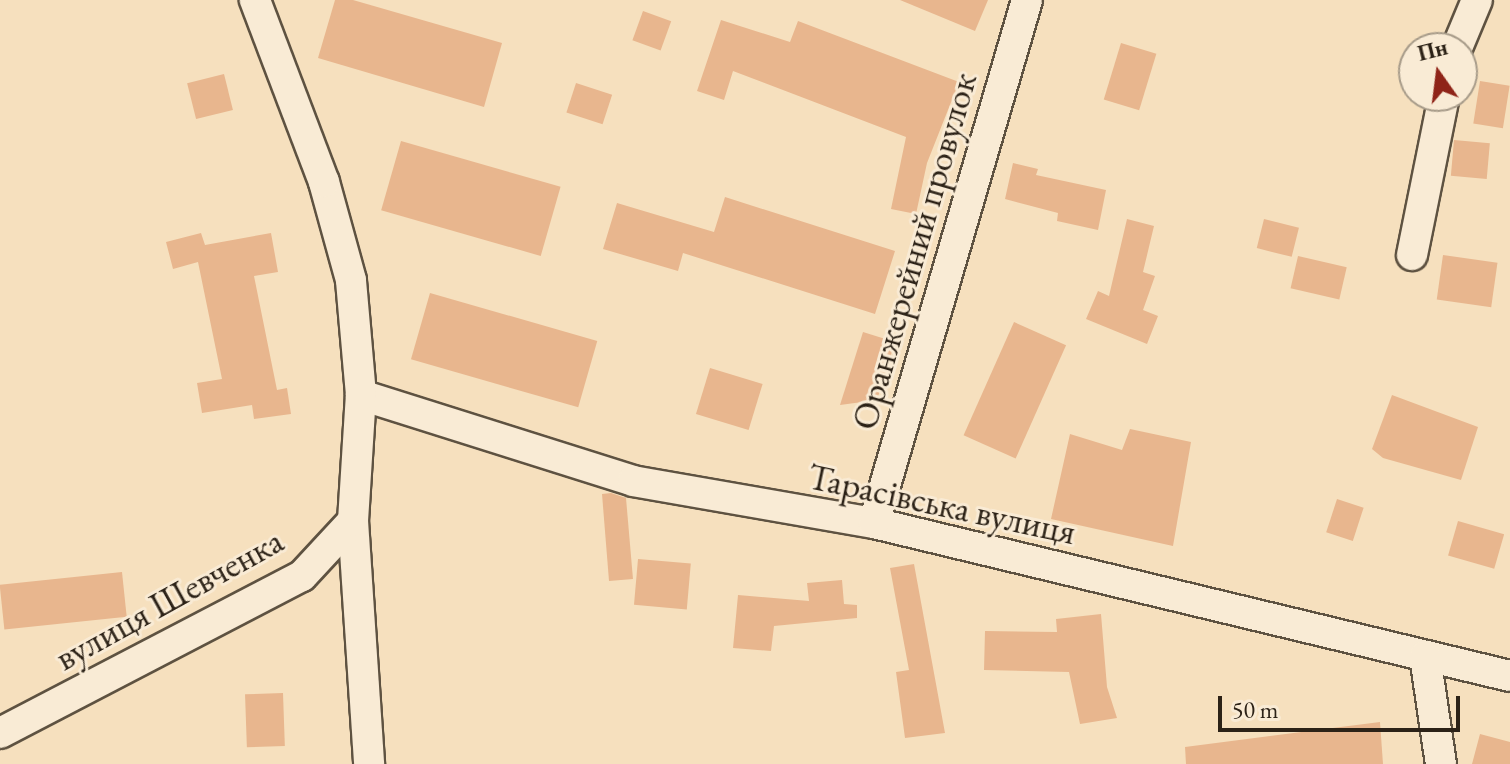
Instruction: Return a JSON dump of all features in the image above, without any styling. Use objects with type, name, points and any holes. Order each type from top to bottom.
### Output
[{"type":"street","points":[[255,0],[324,182],[343,252],[361,395],[353,521],[369,764]]},
{"type":"street","name":"Оранжерейний провулок","points":[[874,523],[1027,0]]},
{"type":"street","points":[[1464,32],[1477,0]]},
{"type":"street","points":[[1412,255],[1441,112]]},
{"type":"street","name":"Тарасівська вулиця","points":[[361,395],[633,481],[874,523],[1510,676]]},
{"type":"street","name":"вулиця Шевченка","points":[[0,733],[302,576],[353,521]]},
{"type":"street","points":[[1425,656],[1441,764]]},
{"type":"building","points":[[335,0],[353,0],[502,43],[484,107],[318,58]]},
{"type":"building","points":[[900,0],[988,0],[975,31]]},
{"type":"building","points":[[643,11],[671,21],[661,50],[632,40]]},
{"type":"building","points":[[721,20],[790,42],[798,21],[959,82],[927,163],[916,214],[891,209],[906,137],[733,71],[724,100],[697,91]]},
{"type":"building","points":[[1121,43],[1156,54],[1139,110],[1104,99]]},
{"type":"building","points":[[224,74],[233,110],[196,119],[187,83]]},
{"type":"building","points":[[1480,81],[1510,86],[1503,128],[1473,123],[1475,112],[1478,112]]},
{"type":"building","points":[[576,83],[612,95],[603,124],[566,112]]},
{"type":"building","points":[[1454,140],[1490,143],[1487,179],[1451,176]]},
{"type":"building","points":[[401,141],[561,187],[541,256],[381,210]]},
{"type":"building","points":[[1013,163],[1038,169],[1036,175],[1106,190],[1098,230],[1057,221],[1058,213],[1005,199]]},
{"type":"building","points":[[725,197],[895,251],[875,314],[683,253],[678,271],[603,249],[617,203],[714,232]]},
{"type":"building","points":[[1127,219],[1154,226],[1143,272],[1155,276],[1143,310],[1158,316],[1147,344],[1086,319],[1098,291],[1109,296]]},
{"type":"building","points":[[1264,219],[1299,228],[1292,257],[1257,248]]},
{"type":"building","points":[[201,233],[205,245],[271,233],[278,272],[254,276],[277,390],[287,388],[291,414],[254,419],[252,405],[202,413],[197,383],[222,379],[198,262],[173,269],[166,242]]},
{"type":"building","points":[[1443,255],[1497,263],[1491,307],[1437,300]]},
{"type":"building","points":[[1298,256],[1347,267],[1339,299],[1291,288]]},
{"type":"building","points":[[430,293],[597,341],[578,407],[411,359]]},
{"type":"building","points":[[1014,322],[1066,345],[1016,458],[964,435]]},
{"type":"building","points":[[863,332],[895,342],[877,400],[840,405]]},
{"type":"building","points":[[710,368],[763,384],[749,430],[696,414]]},
{"type":"building","points":[[1392,395],[1478,427],[1461,480],[1383,458],[1372,449]]},
{"type":"building","points":[[1130,429],[1191,442],[1173,546],[1051,519],[1070,434],[1122,450]]},
{"type":"building","points":[[611,493],[626,498],[633,579],[609,581],[602,494]]},
{"type":"building","points":[[1337,499],[1364,508],[1353,541],[1326,532]]},
{"type":"building","points":[[1458,521],[1504,534],[1494,569],[1448,556]]},
{"type":"building","points":[[638,559],[691,564],[687,609],[634,605]]},
{"type":"building","points":[[914,564],[945,733],[905,738],[896,672],[909,670],[890,568]]},
{"type":"building","points":[[122,572],[127,617],[4,630],[0,585]]},
{"type":"building","points":[[842,580],[844,604],[857,605],[857,618],[774,626],[771,651],[733,648],[738,595],[809,601],[807,583]]},
{"type":"building","points":[[1101,614],[1107,687],[1117,718],[1080,724],[1069,672],[984,670],[985,631],[1057,632],[1056,619]]},
{"type":"building","points":[[283,693],[285,746],[247,747],[245,694]]},
{"type":"building","points":[[1380,722],[1383,764],[1186,764],[1185,747]]},
{"type":"building","points":[[1480,734],[1510,742],[1510,764],[1472,764]]}]
